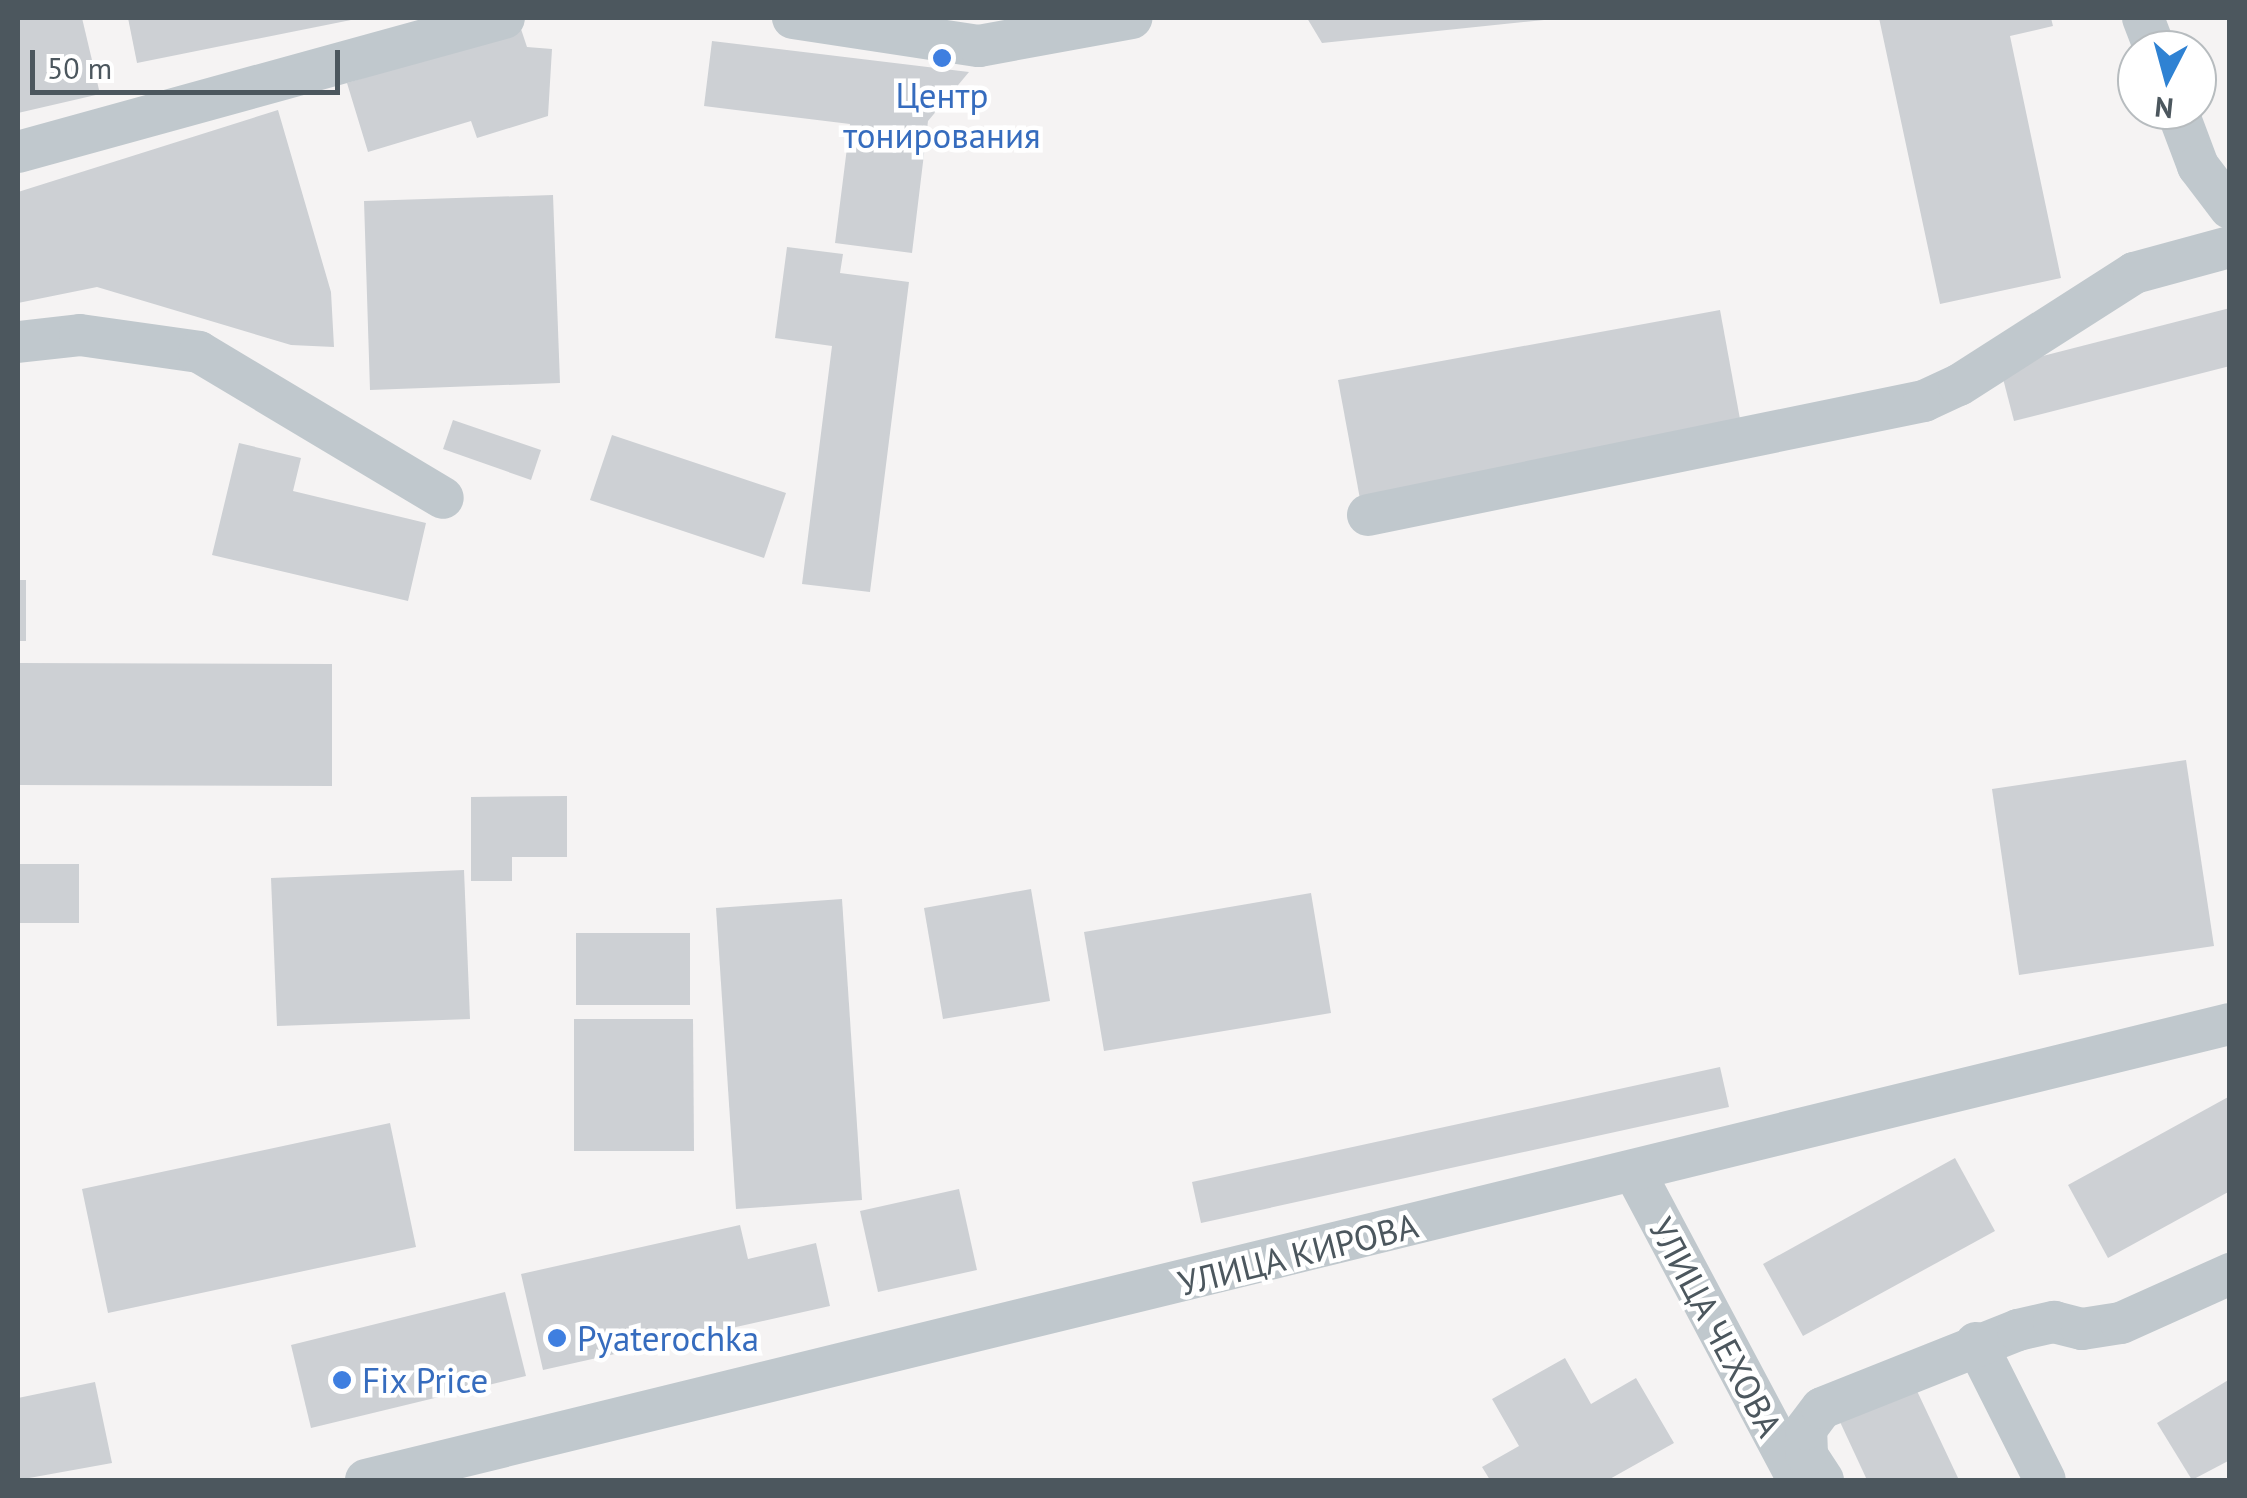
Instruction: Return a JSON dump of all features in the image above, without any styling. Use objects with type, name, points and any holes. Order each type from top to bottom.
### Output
[{"type":"street","points":[[18,152],[504,18]]},
{"type":"street","points":[[792,18],[979,46],[1132,18]]},
{"type":"street","points":[[2185,130],[2198,166],[2230,208]]},
{"type":"street","points":[[1368,515],[1924,402],[1959,385],[2134,274],[2230,247]]},
{"type":"street","points":[[18,342],[80,335],[199,352],[443,498]]},
{"type":"street","name":"УЛИЦА КИРОВА","points":[[366,1480],[2230,1024]]},
{"type":"street","name":"УЛИЦА ЧЕХОВА","points":[[1634,1172],[1798,1480]]},
{"type":"street","points":[[1823,1480],[1807,1455],[1806,1429],[1822,1408],[1976,1343],[2054,1322],[2082,1330],[2121,1323],[2230,1274]]},
{"type":"street","points":[[1976,1343],[2045,1480]]},
{"type":"building","points":[[18,18],[82,18],[100,94],[18,113]]},
{"type":"building","points":[[128,18],[356,18],[356,19],[137,63]]},
{"type":"building","points":[[1307,18],[1544,18],[1544,20],[1322,43]]},
{"type":"building","points":[[1879,18],[2051,18],[2053,26],[2010,36],[2061,278],[1940,304]]},
{"type":"building","points":[[521,29],[527,47],[552,49],[548,116],[477,138],[471,121],[368,152],[347,83]]},
{"type":"building","points":[[712,41],[969,72],[928,121],[912,253],[835,243],[850,124],[704,106]]},
{"type":"building","points":[[278,110],[331,292],[334,347],[291,345],[97,287],[18,303],[18,192]]},
{"type":"building","points":[[553,195],[560,383],[370,390],[364,201]]},
{"type":"building","points":[[787,247],[843,254],[840,273],[909,282],[870,592],[802,584],[832,346],[775,338]]},
{"type":"building","points":[[2230,308],[2230,366],[2014,421],[2000,367]]},
{"type":"building","points":[[1720,310],[1742,430],[1360,499],[1338,380]]},
{"type":"building","points":[[453,420],[541,450],[531,480],[443,449]]},
{"type":"building","points":[[612,435],[786,493],[764,558],[590,500]]},
{"type":"building","points":[[239,443],[301,458],[293,491],[426,523],[408,601],[212,555]]},
{"type":"building","points":[[18,580],[26,580],[26,641],[18,641]]},
{"type":"building","points":[[18,663],[332,664],[332,786],[18,785]]},
{"type":"building","points":[[2186,760],[2214,946],[2019,975],[1992,789]]},
{"type":"building","points":[[567,796],[567,857],[512,857],[512,881],[471,881],[471,797]]},
{"type":"building","points":[[18,864],[79,864],[79,923],[18,923]]},
{"type":"building","points":[[464,870],[470,1019],[277,1026],[271,878]]},
{"type":"building","points":[[1031,889],[1050,1001],[943,1019],[924,908]]},
{"type":"building","points":[[1311,893],[1331,1013],[1104,1051],[1084,932]]},
{"type":"building","points":[[842,899],[862,1200],[736,1209],[716,908]]},
{"type":"building","points":[[576,933],[690,933],[690,1005],[576,1005]]},
{"type":"building","points":[[574,1019],[693,1019],[694,1151],[574,1151]]},
{"type":"building","points":[[1720,1067],[1729,1107],[1201,1223],[1192,1182]]},
{"type":"building","points":[[2230,1096],[2230,1191],[2108,1258],[2068,1185]]},
{"type":"building","points":[[390,1123],[416,1247],[108,1313],[82,1189]]},
{"type":"building","points":[[1955,1158],[1995,1231],[1803,1336],[1763,1264]]},
{"type":"building","points":[[959,1189],[977,1270],[878,1292],[860,1211]]},
{"type":"building","points":[[740,1225],[748,1259],[816,1243],[830,1306],[543,1370],[521,1274]]},
{"type":"building","points":[[505,1292],[526,1376],[311,1428],[291,1345]]},
{"type":"building","points":[[1565,1358],[1591,1404],[1636,1378],[1674,1443],[1608,1480],[1490,1480],[1482,1467],[1519,1446],[1492,1399]]},
{"type":"building","points":[[1909,1374],[1959,1480],[1867,1480],[1834,1409]]},
{"type":"building","points":[[2230,1379],[2230,1460],[2192,1480],[2157,1423]]},
{"type":"building","points":[[95,1382],[112,1463],[18,1480],[18,1398]]},
{"type":"place","name":"Центр тонирования","points":[[942,58]]},
{"type":"place","name":"Pyaterochka","points":[[557,1338]]},
{"type":"place","name":"Fix Price","points":[[342,1380]]}]
